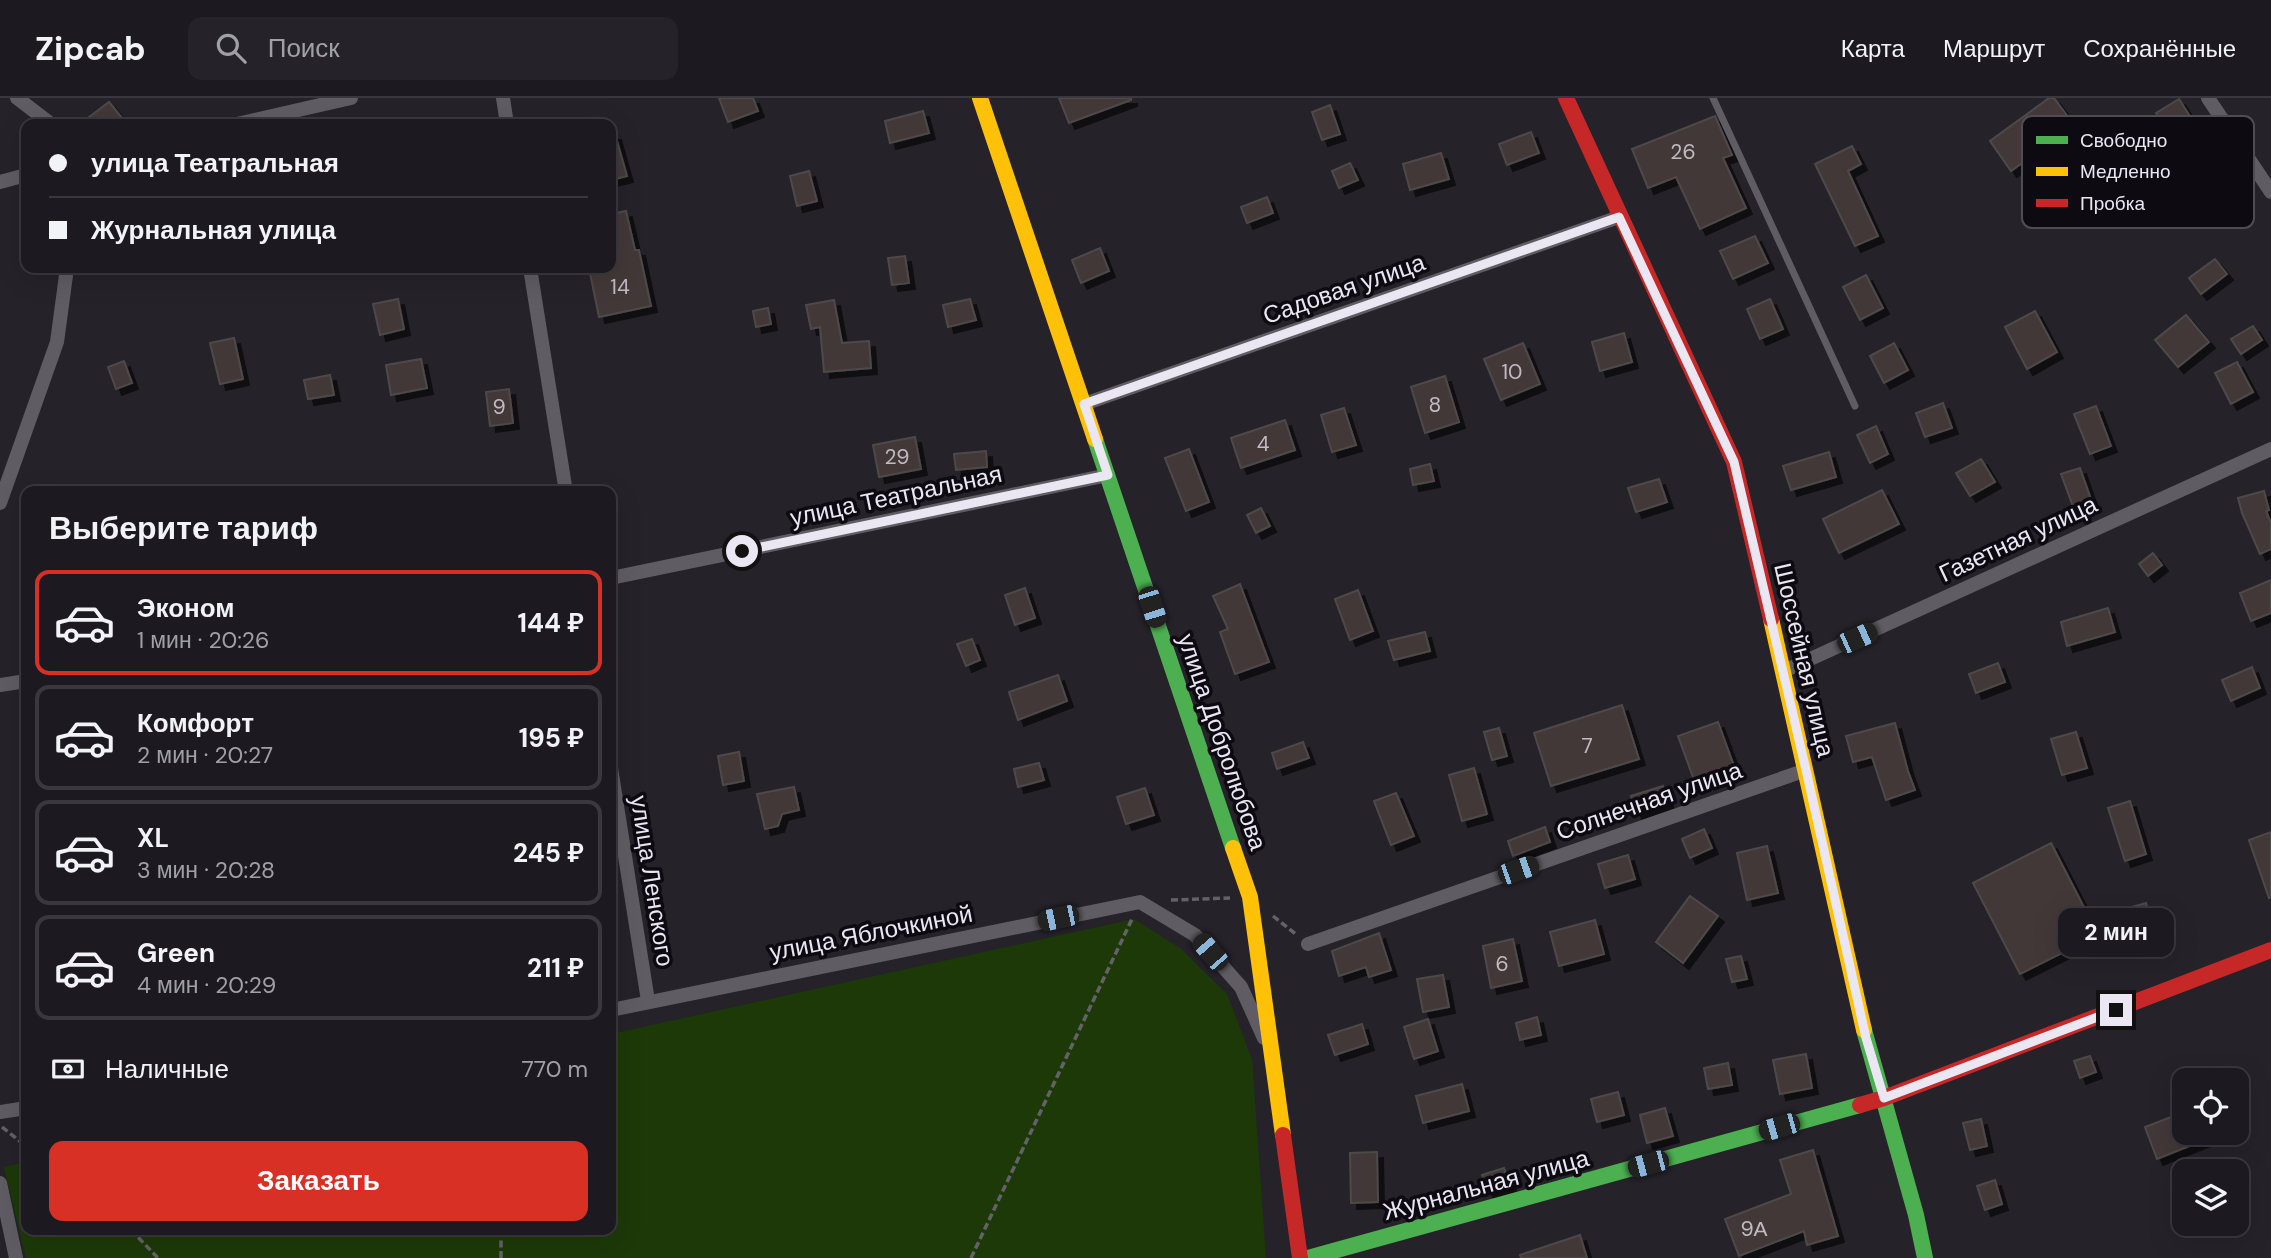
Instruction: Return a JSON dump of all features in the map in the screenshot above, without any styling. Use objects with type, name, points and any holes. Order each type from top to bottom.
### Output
[{"type":"street","points":[[17,98],[44,119]]},
{"type":"street","points":[[259,119],[351,98]]},
{"type":"street","points":[[503,98],[506,119]]},
{"type":"street","name":"улица Добролюбова","points":[[980,98],[1250,897],[1300,1258]]},
{"type":"street","name":"Шоссейная улица","points":[[1566,98],[1734,462],[1866,1038],[1925,1258]]},
{"type":"street","points":[[2208,98],[2220,116]]},
{"type":"street","points":[[2254,166],[2271,191]]},
{"type":"street","points":[[0,182],[21,176]]},
{"type":"street","name":"Садовая улица","points":[[1084,404],[1619,217]]},
{"type":"street","points":[[0,503],[57,342],[66,273]]},
{"type":"street","points":[[531,273],[565,486]]},
{"type":"street","name":"Газетная улица","points":[[1783,671],[2271,449]]},
{"type":"street","name":"улица Театральная","points":[[616,577],[1108,475]]},
{"type":"street","points":[[0,685],[21,682]]},
{"type":"street","name":"Солнечная улица","points":[[1308,944],[1806,770]]},
{"type":"street","name":"улица Ленского","points":[[616,799],[648,1001]]},
{"type":"street","points":[[1140,902],[1195,935],[1241,987],[1272,1056]]},
{"type":"street","name":"улица Яблочкиной","points":[[616,1009],[1140,902]]},
{"type":"street","name":"Журнальная улица","points":[[1308,1258],[1884,1098],[2271,950]]},
{"type":"street","points":[[0,1112],[21,1109]]},
{"type":"street","points":[[0,1183],[16,1258]]},
{"type":"lane","points":[[1713,98],[1855,406]]},
{"type":"path","points":[[971,1258],[1140,902],[1250,897],[1308,944]]},
{"type":"path","points":[[0,1126],[21,1142]]},
{"type":"path","points":[[136,1235],[158,1258]]},
{"type":"path","points":[[501,1235],[501,1258]]},
{"type":"green space","points":[[1134,919],[1180,948],[1227,994],[1252,1059],[1266,1258],[26,1258],[4,1167],[21,1163],[21,1235],[616,1235],[616,1033]]},
{"type":"building","points":[[719,98],[753,98],[758,111],[728,122]]},
{"type":"building","points":[[1059,98],[1131,98],[1131,100],[1069,123]]},
{"type":"building","points":[[2049,98],[2054,98],[2067,116],[2024,116]]},
{"type":"building","points":[[2179,99],[2190,116],[2158,116],[2156,113]]},
{"type":"building","points":[[109,102],[123,119],[87,119]]},
{"type":"building","points":[[1330,105],[1340,134],[1322,140],[1312,112]]},
{"type":"building","points":[[923,111],[929,133],[890,143],[885,121]]},
{"type":"building","points":[[1715,116],[1732,155],[1723,158],[1746,208],[1700,229],[1676,177],[1648,188],[1632,149]]},
{"type":"building","points":[[2022,118],[2022,163],[2011,171],[1990,141]]},
{"type":"building","points":[[1531,132],[1539,153],[1507,165],[1499,144]]},
{"type":"building","points":[[616,138],[627,176],[616,179]]},
{"type":"building","points":[[1852,146],[1861,164],[1848,171],[1878,236],[1855,246],[1815,164]]},
{"type":"building","points":[[1441,153],[1449,179],[1410,190],[1403,164]]},
{"type":"building","points":[[1350,163],[1358,180],[1339,188],[1332,171]]},
{"type":"building","points":[[809,171],[817,201],[797,206],[790,176]]},
{"type":"building","points":[[1267,197],[1273,213],[1247,223],[1241,207]]},
{"type":"building","points":[[626,211],[635,250],[639,250],[651,306],[599,317],[590,273],[616,273],[616,213]]},
{"type":"building","points":[[1755,236],[1768,263],[1733,279],[1720,251]]},
{"type":"building","points":[[1100,248],[1109,271],[1081,283],[1072,260]]},
{"type":"building","points":[[905,256],[909,283],[892,285],[888,258]]},
{"type":"building","points":[[2215,259],[2227,274],[2201,294],[2189,278]]},
{"type":"building","points":[[1866,275],[1883,308],[1860,320],[1843,287]]},
{"type":"building","points":[[398,299],[404,329],[380,335],[373,304]]},
{"type":"building","points":[[970,299],[976,320],[948,327],[943,305]]},
{"type":"building","points":[[1770,299],[1783,329],[1760,339],[1747,309]]},
{"type":"building","points":[[834,300],[842,343],[869,341],[871,368],[824,372],[820,327],[811,329],[806,305]]},
{"type":"building","points":[[768,308],[771,324],[756,327],[753,311]]},
{"type":"building","points":[[2035,311],[2057,352],[2027,369],[2005,327]]},
{"type":"building","points":[[2186,315],[2209,342],[2178,367],[2155,340]]},
{"type":"building","points":[[2253,326],[2262,340],[2241,354],[2231,339]]},
{"type":"building","points":[[1624,333],[1632,362],[1600,371],[1592,342]]},
{"type":"building","points":[[234,338],[243,379],[220,384],[210,343]]},
{"type":"building","points":[[1523,343],[1540,384],[1501,400],[1484,359]]},
{"type":"building","points":[[1894,343],[1908,370],[1884,383],[1870,356]]},
{"type":"building","points":[[421,359],[427,388],[391,395],[386,365]]},
{"type":"building","points":[[124,361],[132,383],[116,389],[108,367]]},
{"type":"building","points":[[2237,362],[2253,392],[2231,404],[2215,373]]},
{"type":"building","points":[[330,375],[334,395],[308,399],[304,380]]},
{"type":"building","points":[[1445,376],[1459,422],[1425,433],[1411,387]]},
{"type":"building","points":[[509,389],[513,423],[490,426],[486,392]]},
{"type":"building","points":[[1943,403],[1952,428],[1925,437],[1916,413]]},
{"type":"building","points":[[2096,406],[2111,446],[2090,454],[2074,414]]},
{"type":"building","points":[[1344,408],[1356,445],[1332,452],[1321,415]]},
{"type":"building","points":[[1285,420],[1295,450],[1241,468],[1231,438]]},
{"type":"building","points":[[1876,426],[1888,454],[1870,463],[1857,435]]},
{"type":"building","points":[[915,437],[921,469],[879,477],[873,445]]},
{"type":"building","points":[[1189,449],[1209,502],[1186,511],[1165,458]]},
{"type":"building","points":[[986,451],[987,467],[956,470],[954,454]]},
{"type":"building","points":[[1829,452],[1836,477],[1791,490],[1783,466]]},
{"type":"building","points":[[1981,459],[1995,482],[1970,496],[1956,473]]},
{"type":"building","points":[[1430,464],[1434,481],[1413,485],[1410,469]]},
{"type":"building","points":[[2080,468],[2093,505],[2075,512],[2061,474]]},
{"type":"building","points":[[1659,479],[1667,502],[1636,512],[1628,488]]},
{"type":"building","points":[[1882,490],[1899,524],[1839,553],[1823,519]]},
{"type":"building","points":[[2264,491],[2269,510],[2266,511],[2271,523],[2271,549],[2260,554],[2238,498]]},
{"type":"building","points":[[1261,508],[1270,526],[1256,533],[1247,515]]},
{"type":"building","points":[[2153,553],[2162,565],[2148,576],[2139,564]]},
{"type":"building","points":[[2271,580],[2271,613],[2251,621],[2240,593]]},
{"type":"building","points":[[1240,584],[1269,662],[1235,674],[1220,632],[1228,629],[1213,596]]},
{"type":"building","points":[[1025,588],[1035,618],[1015,625],[1005,595]]},
{"type":"building","points":[[1358,590],[1373,631],[1350,640],[1335,599]]},
{"type":"building","points":[[2108,608],[2115,632],[2067,646],[2061,622]]},
{"type":"building","points":[[1425,632],[1430,651],[1394,660],[1388,641]]},
{"type":"building","points":[[972,639],[980,660],[966,666],[957,644]]},
{"type":"building","points":[[1998,663],[2005,682],[1976,693],[1969,674]]},
{"type":"building","points":[[2252,667],[2260,688],[2231,701],[2222,680]]},
{"type":"building","points":[[1058,675],[1067,701],[1018,720],[1009,692]]},
{"type":"building","points":[[1622,705],[1639,759],[1551,786],[1534,733]]},
{"type":"building","points":[[1718,722],[1734,766],[1694,780],[1678,736]]},
{"type":"building","points":[[1895,723],[1915,790],[1886,800],[1872,757],[1853,762],[1846,736]]},
{"type":"building","points":[[1499,728],[1507,756],[1492,760],[1484,732]]},
{"type":"building","points":[[2076,732],[2087,768],[2062,775],[2051,739]]},
{"type":"building","points":[[1303,742],[1309,758],[1277,769],[1272,753]]},
{"type":"building","points":[[739,752],[744,781],[723,785],[718,756]]},
{"type":"building","points":[[1039,763],[1044,780],[1018,787],[1014,769]]},
{"type":"building","points":[[1474,768],[1487,814],[1462,821],[1449,775]]},
{"type":"building","points":[[1663,786],[1668,803],[1636,813],[1631,796]]},
{"type":"building","points":[[794,787],[799,810],[782,814],[778,826],[765,829],[757,794]]},
{"type":"building","points":[[1145,788],[1154,815],[1126,824],[1117,797]]},
{"type":"building","points":[[1396,793],[1414,836],[1391,845],[1374,801]]},
{"type":"building","points":[[2130,801],[2146,854],[2125,861],[2108,808]]},
{"type":"building","points":[[1545,827],[1550,842],[1513,856],[1508,841]]},
{"type":"building","points":[[1704,829],[1712,848],[1690,858],[1682,839]]},
{"type":"building","points":[[2271,832],[2271,897],[2269,898],[2249,840]]},
{"type":"building","points":[[2051,843],[2090,919],[2146,903],[2154,933],[2120,942],[2116,926],[2020,974],[1973,883]]},
{"type":"building","points":[[1767,846],[1778,893],[1747,900],[1737,853]]},
{"type":"building","points":[[1628,855],[1635,879],[1605,888],[1598,864]]},
{"type":"building","points":[[1690,896],[1718,916],[1683,963],[1656,942]]},
{"type":"building","points":[[1595,920],[1604,954],[1559,966],[1550,932]]},
{"type":"building","points":[[1379,933],[1391,970],[1369,977],[1366,967],[1339,976],[1332,951]]},
{"type":"building","points":[[1513,939],[1522,981],[1491,988],[1483,946]]},
{"type":"building","points":[[1741,956],[1747,979],[1732,982],[1726,959]]},
{"type":"building","points":[[1443,975],[1449,1007],[1423,1012],[1417,979]]},
{"type":"building","points":[[1537,1017],[1541,1035],[1520,1040],[1516,1023]]},
{"type":"building","points":[[1428,1019],[1438,1051],[1414,1059],[1404,1027]]},
{"type":"building","points":[[1362,1024],[1368,1044],[1335,1055],[1328,1035]]},
{"type":"building","points":[[1806,1054],[1812,1088],[1780,1094],[1773,1060]]},
{"type":"building","points":[[2090,1056],[2096,1072],[2080,1078],[2074,1061]]},
{"type":"building","points":[[1728,1063],[1732,1085],[1708,1089],[1704,1068]]},
{"type":"building","points":[[1462,1084],[1469,1111],[1423,1123],[1416,1096]]},
{"type":"building","points":[[1618,1092],[1624,1115],[1597,1122],[1591,1099]]},
{"type":"building","points":[[1665,1108],[1673,1136],[1647,1143],[1640,1115]]},
{"type":"building","points":[[2172,1117],[2172,1145],[2192,1145],[2157,1159],[2145,1127]]},
{"type":"building","points":[[1981,1119],[1987,1146],[1970,1150],[1963,1123]]},
{"type":"building","points":[[1813,1150],[1838,1236],[1807,1245],[1804,1231],[1739,1256],[1725,1219],[1791,1194],[1780,1160]]},
{"type":"building","points":[[1377,1152],[1378,1202],[1351,1203],[1350,1153]]},
{"type":"building","points":[[1504,1168],[1511,1188],[1488,1194],[1482,1175]]},
{"type":"building","points":[[1995,1180],[2002,1204],[1985,1210],[1977,1186]]},
{"type":"building","points":[[1580,1235],[1587,1258],[1521,1258],[1520,1255]]},
{"type":"traffic: fast","points":[[1095,439],[1233,848]]},
{"type":"traffic: fast","points":[[1864,1030],[1916,1215],[1925,1258]]},
{"type":"traffic: fast","points":[[1308,1258],[1860,1105]]},
{"type":"traffic: slow","points":[[980,98],[1095,439]]},
{"type":"traffic: slow","points":[[1771,619],[1864,1030]]},
{"type":"traffic: slow","points":[[1233,848],[1250,897],[1283,1135]]},
{"type":"traffic: jam","points":[[1566,98],[1734,462],[1771,619]]},
{"type":"traffic: jam","points":[[1860,1105],[2271,950]]},
{"type":"traffic: jam","points":[[1283,1135],[1300,1258]]},
{"type":"route","points":[[742,551],[1108,475],[1084,404],[1619,217],[1734,462],[1866,1038],[1884,1098],[2116,1010]]}]
